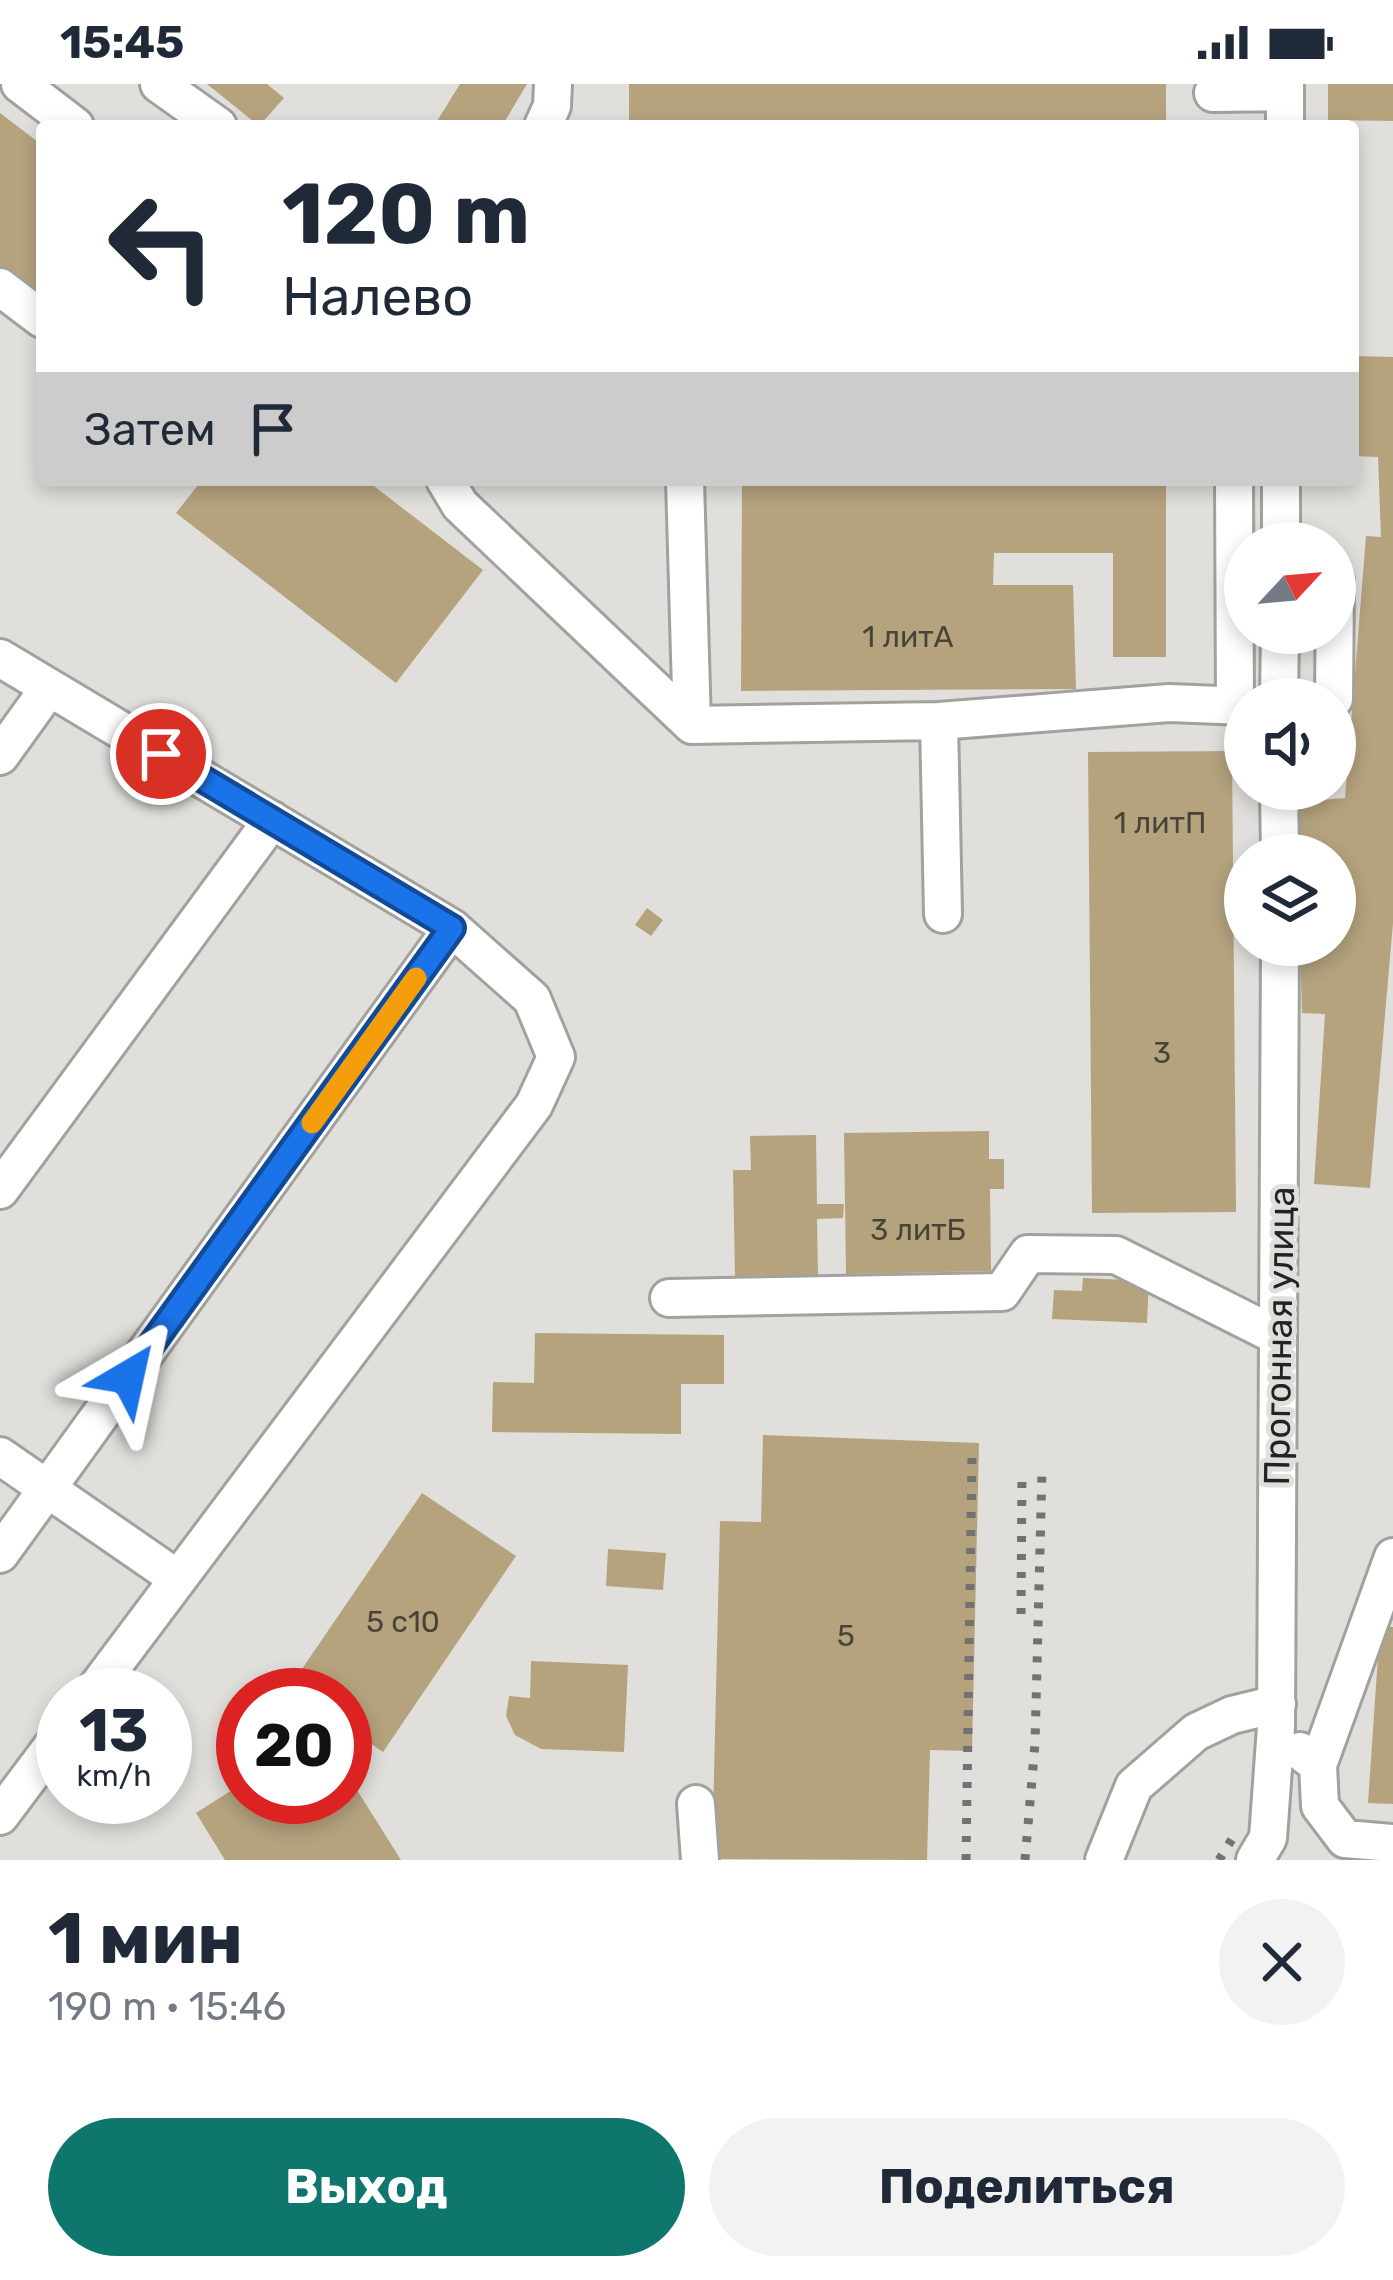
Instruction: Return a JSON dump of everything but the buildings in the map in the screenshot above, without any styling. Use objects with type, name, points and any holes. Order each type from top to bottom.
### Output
[{"type":"street","points":[[20,84],[67,120]]},
{"type":"street","points":[[159,84],[210,120]]},
{"type":"street","points":[[546,120],[553,84]]},
{"type":"street","points":[[1213,93],[1285,101]]},
{"type":"street","points":[[0,286],[36,314]]},
{"type":"street","points":[[449,486],[460,505],[692,724],[939,721],[1169,703],[1224,706]]},
{"type":"street","points":[[685,486],[692,724]]},
{"type":"street","points":[[1234,486],[1239,678]]},
{"type":"street","points":[[0,658],[452,928],[532,999],[556,1057],[534,1105],[111,1668]]},
{"type":"street","points":[[0,756],[50,688]]},
{"type":"street","points":[[939,721],[943,914]]},
{"type":"street","points":[[0,1190],[272,820]]},
{"type":"street","points":[[0,1554],[452,928]]},
{"type":"street","name":"Прогонная улица","points":[[1256,1860],[1268,1838],[1276,1715],[1285,1314],[1294,1191],[1281,966]]},
{"type":"street","points":[[669,1298],[1002,1292],[1028,1254],[1116,1255],[1285,1314]]},
{"type":"street","points":[[0,1456],[178,1579]]},
{"type":"street","points":[[1393,1557],[1318,1765],[1320,1807],[1346,1850],[1393,1843]]},
{"type":"street","points":[[1104,1860],[1133,1786],[1196,1732],[1232,1714],[1276,1715],[1318,1765]]},
{"type":"street","points":[[0,1816],[36,1768]]},
{"type":"street","points":[[696,1804],[700,1860]]},
{"type":"railway","points":[[966,1860],[972,1455]]},
{"type":"railway","points":[[1021,1614],[1022,1470]]},
{"type":"railway","points":[[1025,1860],[1035,1744],[1042,1470]]},
{"type":"railway","points":[[1219,1860],[1237,1831]]},
{"type":"slow traffic","points":[[312,1123],[416,978]]},
{"type":"route","points":[[128,1377],[452,928],[161,754]]}]
